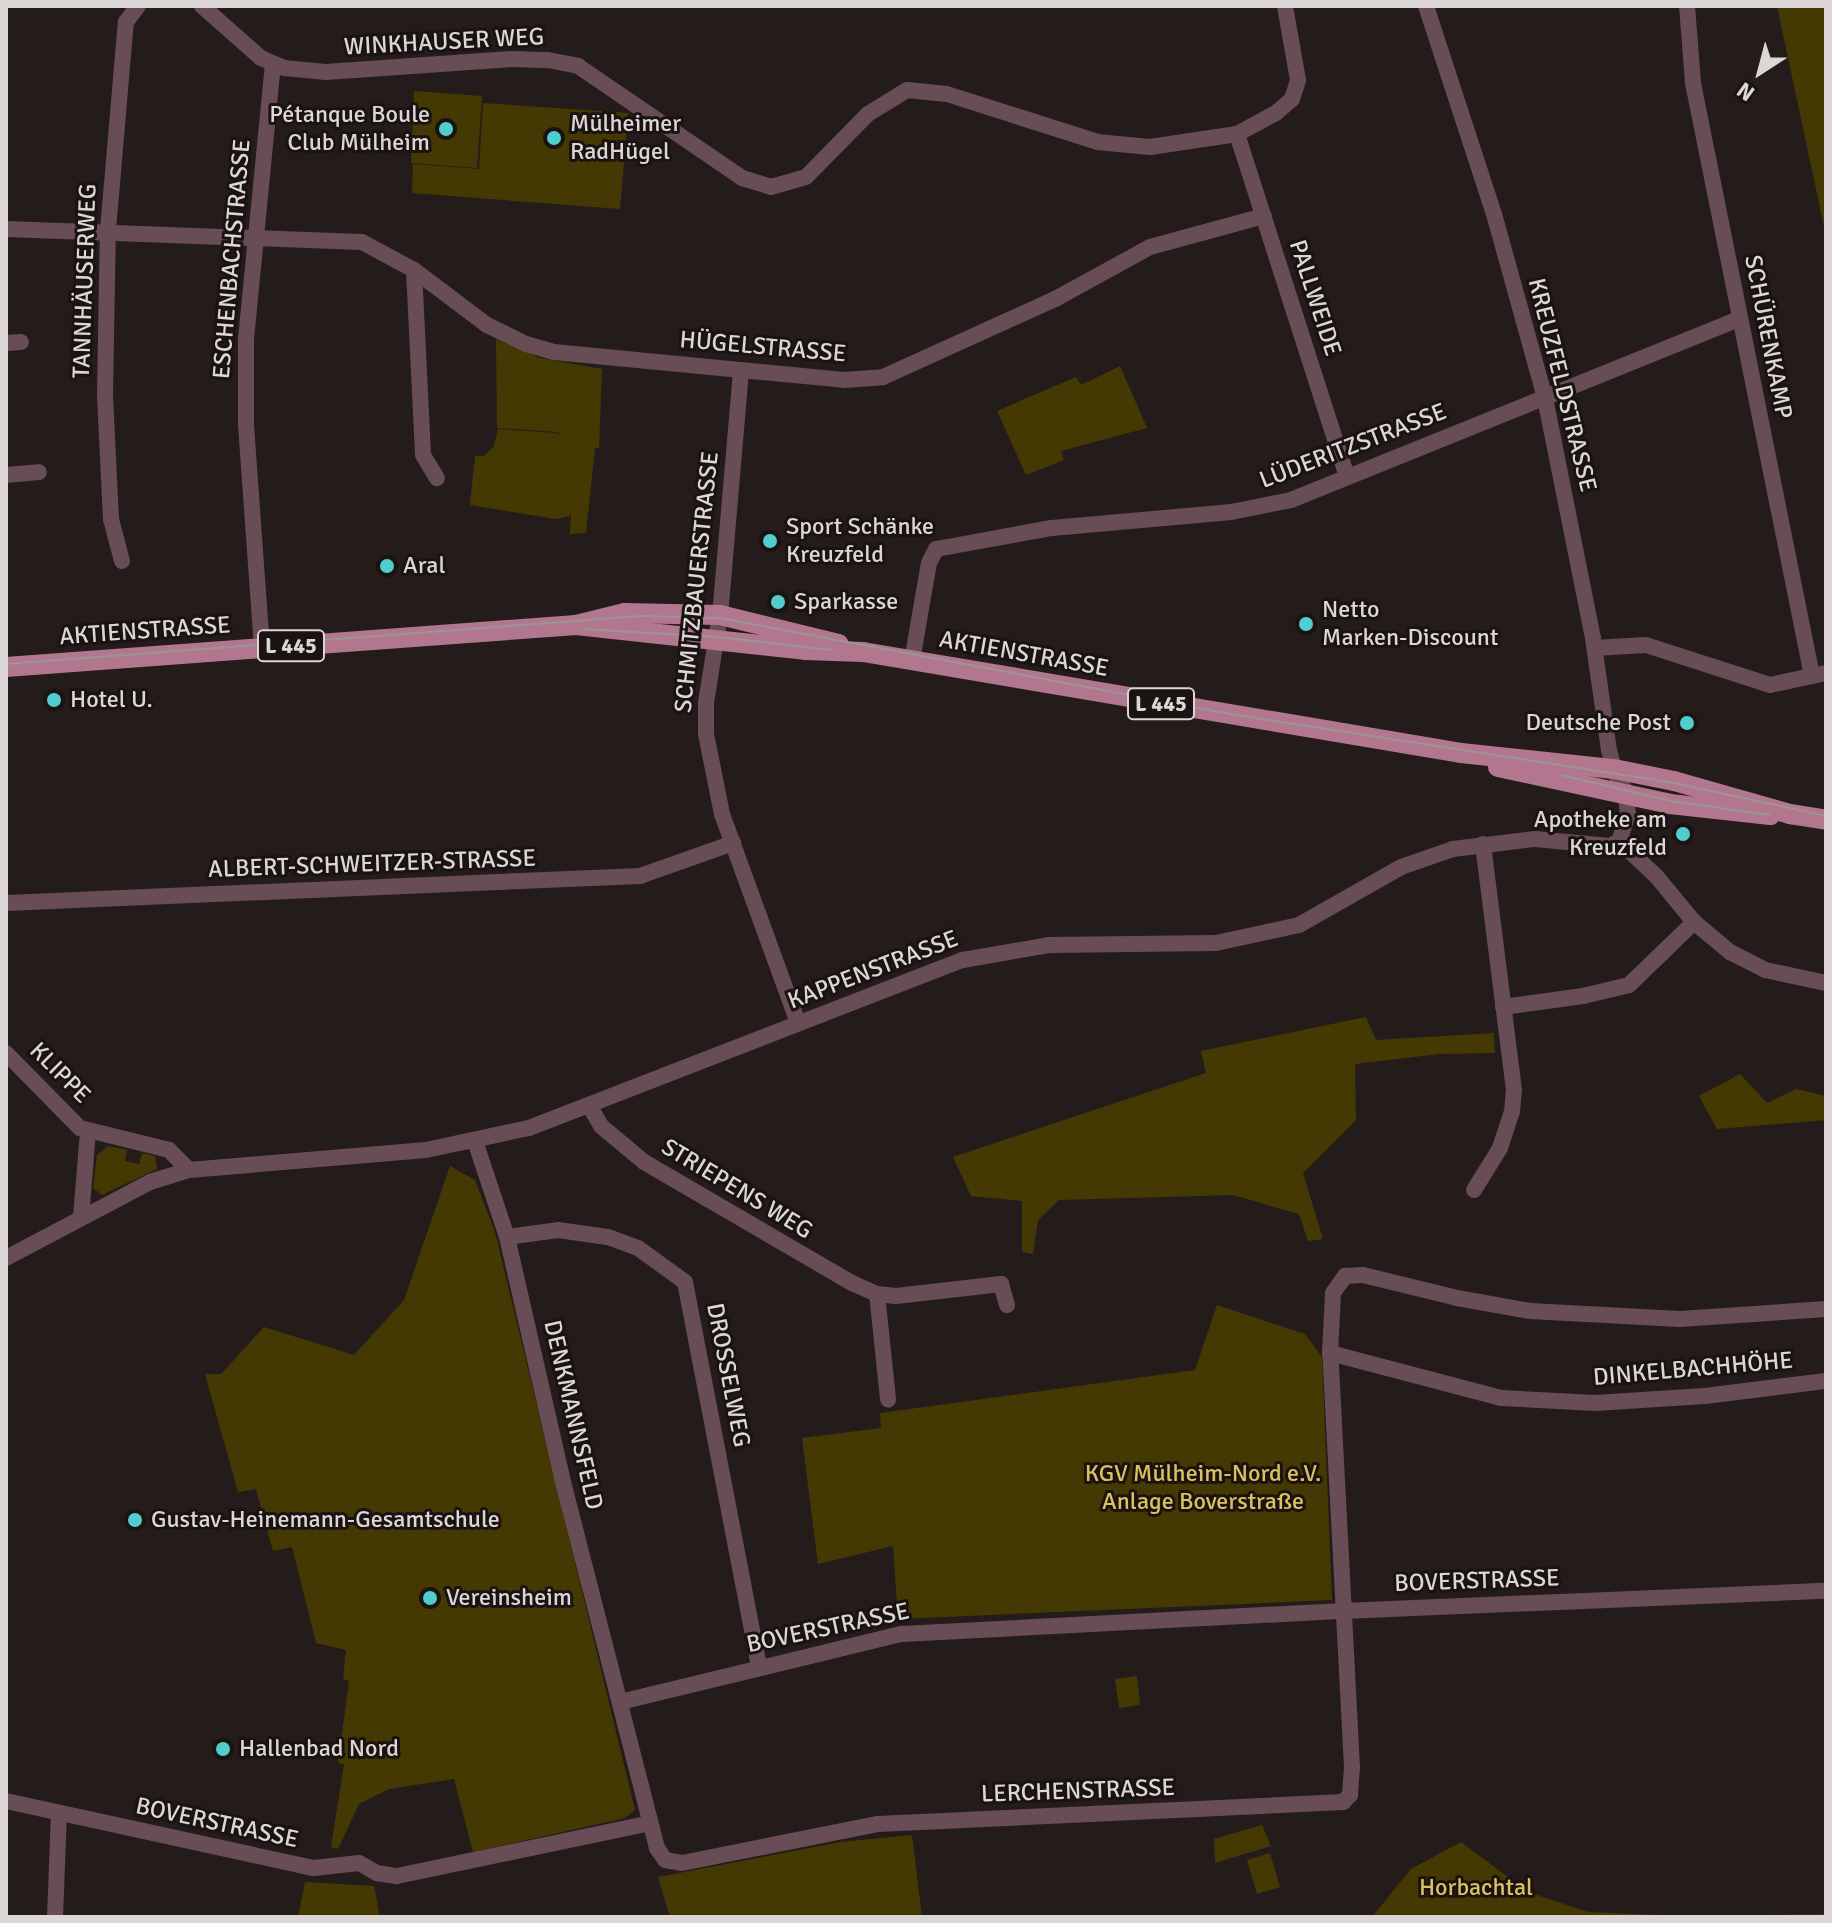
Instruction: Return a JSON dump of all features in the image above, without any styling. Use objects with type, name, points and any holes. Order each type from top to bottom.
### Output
[{"type":"main road","name":"AKTIENSTRASSE","points":[[6,667],[576,625],[624,613],[720,615],[813,635],[863,652]]},
{"type":"main road","name":"AKTIENSTRASSE","points":[[576,625],[863,652],[1620,782],[1742,815],[1790,814]]},
{"type":"main road","name":"AKTIENSTRASSE","points":[[1461,753],[1485,764],[1620,782],[1674,781],[1790,814],[1826,820]]},
{"type":"street","name":"TANNHÄUSERWEG","points":[[122,561],[111,519],[105,395],[108,230],[126,22],[138,6]]},
{"type":"street","name":"WINKHAUSER WEG","points":[[273,65],[326,72],[513,59],[564,62],[591,72],[742,178],[771,187],[798,182],[806,177],[868,114],[907,90],[947,94],[1097,142],[1150,147],[1237,134],[1292,99],[1298,80],[1285,6]]},
{"type":"street","name":"KREUZFELDSTRASSE","points":[[1426,6],[1494,214],[1545,398],[1628,814],[1619,841]]},
{"type":"street","name":"SCHÜRENKAMP","points":[[1687,6],[1693,83],[1740,319],[1819,674]]},
{"type":"street","points":[[207,8],[273,65]]},
{"type":"street","name":"ESCHENBACHSTRASSE","points":[[262,648],[246,425],[246,339],[273,65]]},
{"type":"street","name":"PALLWEIDE","points":[[1237,134],[1347,477]]},
{"type":"street","name":"HÜGELSTRASSE","points":[[6,229],[256,235],[362,242],[414,270],[487,325],[526,344],[554,352],[844,380],[883,377],[1057,298],[1150,247],[1264,216]]},
{"type":"street","points":[[414,270],[423,455],[437,478]]},
{"type":"street","name":"LÜDERITZSTRASSE","points":[[912,661],[933,552],[1052,528],[1261,507],[1319,490],[1740,319]]},
{"type":"street","name":"SCHMITZBAUERSTRASSE","points":[[741,371],[720,615],[706,702],[706,734],[716,791],[798,1023]]},
{"type":"street","points":[[6,475],[39,472]]},
{"type":"street","points":[[1595,648],[1646,645],[1762,684],[1819,674]]},
{"type":"street","name":"KAPPENSTRASSE","points":[[6,1258],[150,1182],[189,1170],[426,1150],[529,1128],[945,965],[997,952],[1049,945],[1204,945],[1299,925],[1408,863],[1483,844],[1535,839],[1610,846],[1619,841]]},
{"type":"street","points":[[1619,841],[1657,877],[1694,922],[1730,952],[1765,970],[1826,983]]},
{"type":"street","name":"ALBERT-SCHWEITZER-STRASSE","points":[[6,903],[640,876],[733,843]]},
{"type":"street","points":[[1474,1190],[1493,1165],[1512,1112],[1514,1090],[1483,844]]},
{"type":"street","points":[[1503,1007],[1583,996],[1629,985],[1694,922]]},
{"type":"street","name":"KLIPPE","points":[[6,1053],[88,1132],[81,1217]]},
{"type":"street","name":"STRIEPENS WEG","points":[[589,1105],[601,1126],[644,1162],[821,1266],[877,1294],[896,1296],[1001,1284],[1007,1305]]},
{"type":"street","points":[[88,1132],[169,1150],[189,1170]]},
{"type":"street","name":"DENKMANNSFELD","points":[[475,1141],[507,1237],[562,1478],[620,1702]]},
{"type":"street","name":"DROSSELWEG","points":[[507,1237],[558,1230],[608,1237],[638,1248],[680,1276],[687,1287],[759,1666]]},
{"type":"street","points":[[1343,1611],[1330,1353],[1333,1293],[1338,1282],[1356,1273],[1457,1298],[1530,1311],[1661,1319],[1826,1309]]},
{"type":"street","points":[[877,1294],[888,1399]]},
{"type":"street","name":"DINKELBACHHÖHE","points":[[1330,1353],[1501,1398],[1605,1404],[1826,1381]]},
{"type":"street","name":"BOVERSTRASSE","points":[[620,1702],[759,1666],[902,1634],[1343,1611],[1826,1591]]},
{"type":"street","name":"LERCHENSTRASSE","points":[[650,1823],[657,1848],[665,1860],[682,1863],[878,1824],[1335,1805],[1350,1795],[1352,1767],[1343,1611]]},
{"type":"street","points":[[620,1702],[650,1823]]},
{"type":"street","name":"BOVERSTRASSE","points":[[6,1801],[314,1868],[359,1863],[377,1873],[397,1876],[650,1823]]},
{"type":"street","points":[[55,1917],[59,1814]]},
{"type":"green space","points":[[1777,6],[1826,6],[1826,236]]},
{"type":"green space","name":"Pétanque Boule Club Mülheim","points":[[414,91],[482,96],[477,168],[411,163]]},
{"type":"green space","name":"Mülheimer RadHügel","points":[[483,103],[628,113],[620,209],[412,193],[413,164],[479,169]]},
{"type":"green space","points":[[496,339],[540,358],[602,369],[599,448],[595,448],[586,533],[570,534],[571,510],[570,516],[556,519],[470,505],[475,456],[484,456],[494,446],[498,429],[557,433],[562,437],[558,432],[497,428]]},
{"type":"green space","points":[[1120,366],[1147,428],[1061,451],[1064,460],[1026,475],[997,411],[1076,377],[1081,385]]},
{"type":"green space","points":[[1366,1017],[1376,1040],[1494,1033],[1495,1053],[1439,1054],[1355,1064],[1356,1120],[1303,1173],[1323,1239],[1308,1241],[1299,1214],[1233,1195],[1059,1200],[1038,1220],[1033,1254],[1022,1252],[1022,1201],[971,1196],[953,1157],[1206,1073],[1201,1051]]},
{"type":"green space","points":[[1740,1074],[1767,1103],[1796,1089],[1826,1096],[1826,1120],[1717,1129],[1699,1096]]},
{"type":"green space","points":[[108,1146],[127,1150],[125,1161],[139,1164],[142,1153],[155,1156],[157,1169],[102,1195],[93,1188],[97,1155]]},
{"type":"green space","points":[[450,1166],[475,1180],[495,1232],[635,1810],[625,1818],[473,1852],[454,1779],[389,1789],[359,1804],[338,1849],[331,1847],[344,1764],[338,1763],[349,1681],[343,1679],[346,1650],[316,1643],[292,1547],[273,1551],[256,1489],[238,1492],[205,1374],[221,1374],[264,1327],[354,1355],[404,1300]]},
{"type":"green space","name":"KGV Mülheim-Nord e.V. Anlage Boverstraße","points":[[1217,1305],[1305,1334],[1322,1357],[1332,1600],[898,1619],[893,1546],[818,1564],[802,1438],[881,1428],[880,1413],[1195,1370]]},
{"type":"green space","points":[[1137,1676],[1140,1705],[1119,1708],[1115,1679]]},
{"type":"green space","points":[[1262,1825],[1271,1846],[1215,1863],[1214,1839]]},
{"type":"green space","points":[[912,1835],[922,1917],[670,1917],[658,1877],[841,1842]]},
{"type":"green space","name":"Horbachtal","points":[[1461,1842],[1528,1892],[1588,1912],[1687,1916],[1826,1914],[1826,1917],[1372,1917],[1411,1869]]},
{"type":"green space","points":[[1270,1853],[1280,1887],[1257,1894],[1247,1860]]},
{"type":"green space","points":[[305,1882],[374,1886],[380,1917],[298,1917]]},
{"type":"tram line","points":[[6,664],[641,616],[720,618],[1230,714],[1674,783],[1826,816]]},
{"type":"tram line","points":[[584,629],[717,637],[831,650]]},
{"type":"tram line","points":[[1561,775],[1671,801],[1769,815]]},
{"type":"place","name":"Pétanque Boule Club Mülheim","points":[[446,129]]},
{"type":"place","name":"Mülheimer RadHügel","points":[[554,138]]},
{"type":"place","name":"Sport Schänke Kreuzfeld","points":[[770,541]]},
{"type":"place","name":"Aral","points":[[387,566]]},
{"type":"place","name":"Sparkasse","points":[[778,602]]},
{"type":"place","name":"Netto Marken-Discount","points":[[1306,624]]},
{"type":"place","name":"Hotel U.","points":[[54,700]]},
{"type":"place","name":"Deutsche Post","points":[[1687,723]]},
{"type":"place","name":"Apotheke am Kreuzfeld","points":[[1683,834]]},
{"type":"place","name":"Gustav-Heinemann-Gesamtschule","points":[[135,1520]]},
{"type":"place","name":"Vereinsheim","points":[[430,1598]]},
{"type":"place","name":"Hallenbad Nord","points":[[223,1749]]}]
